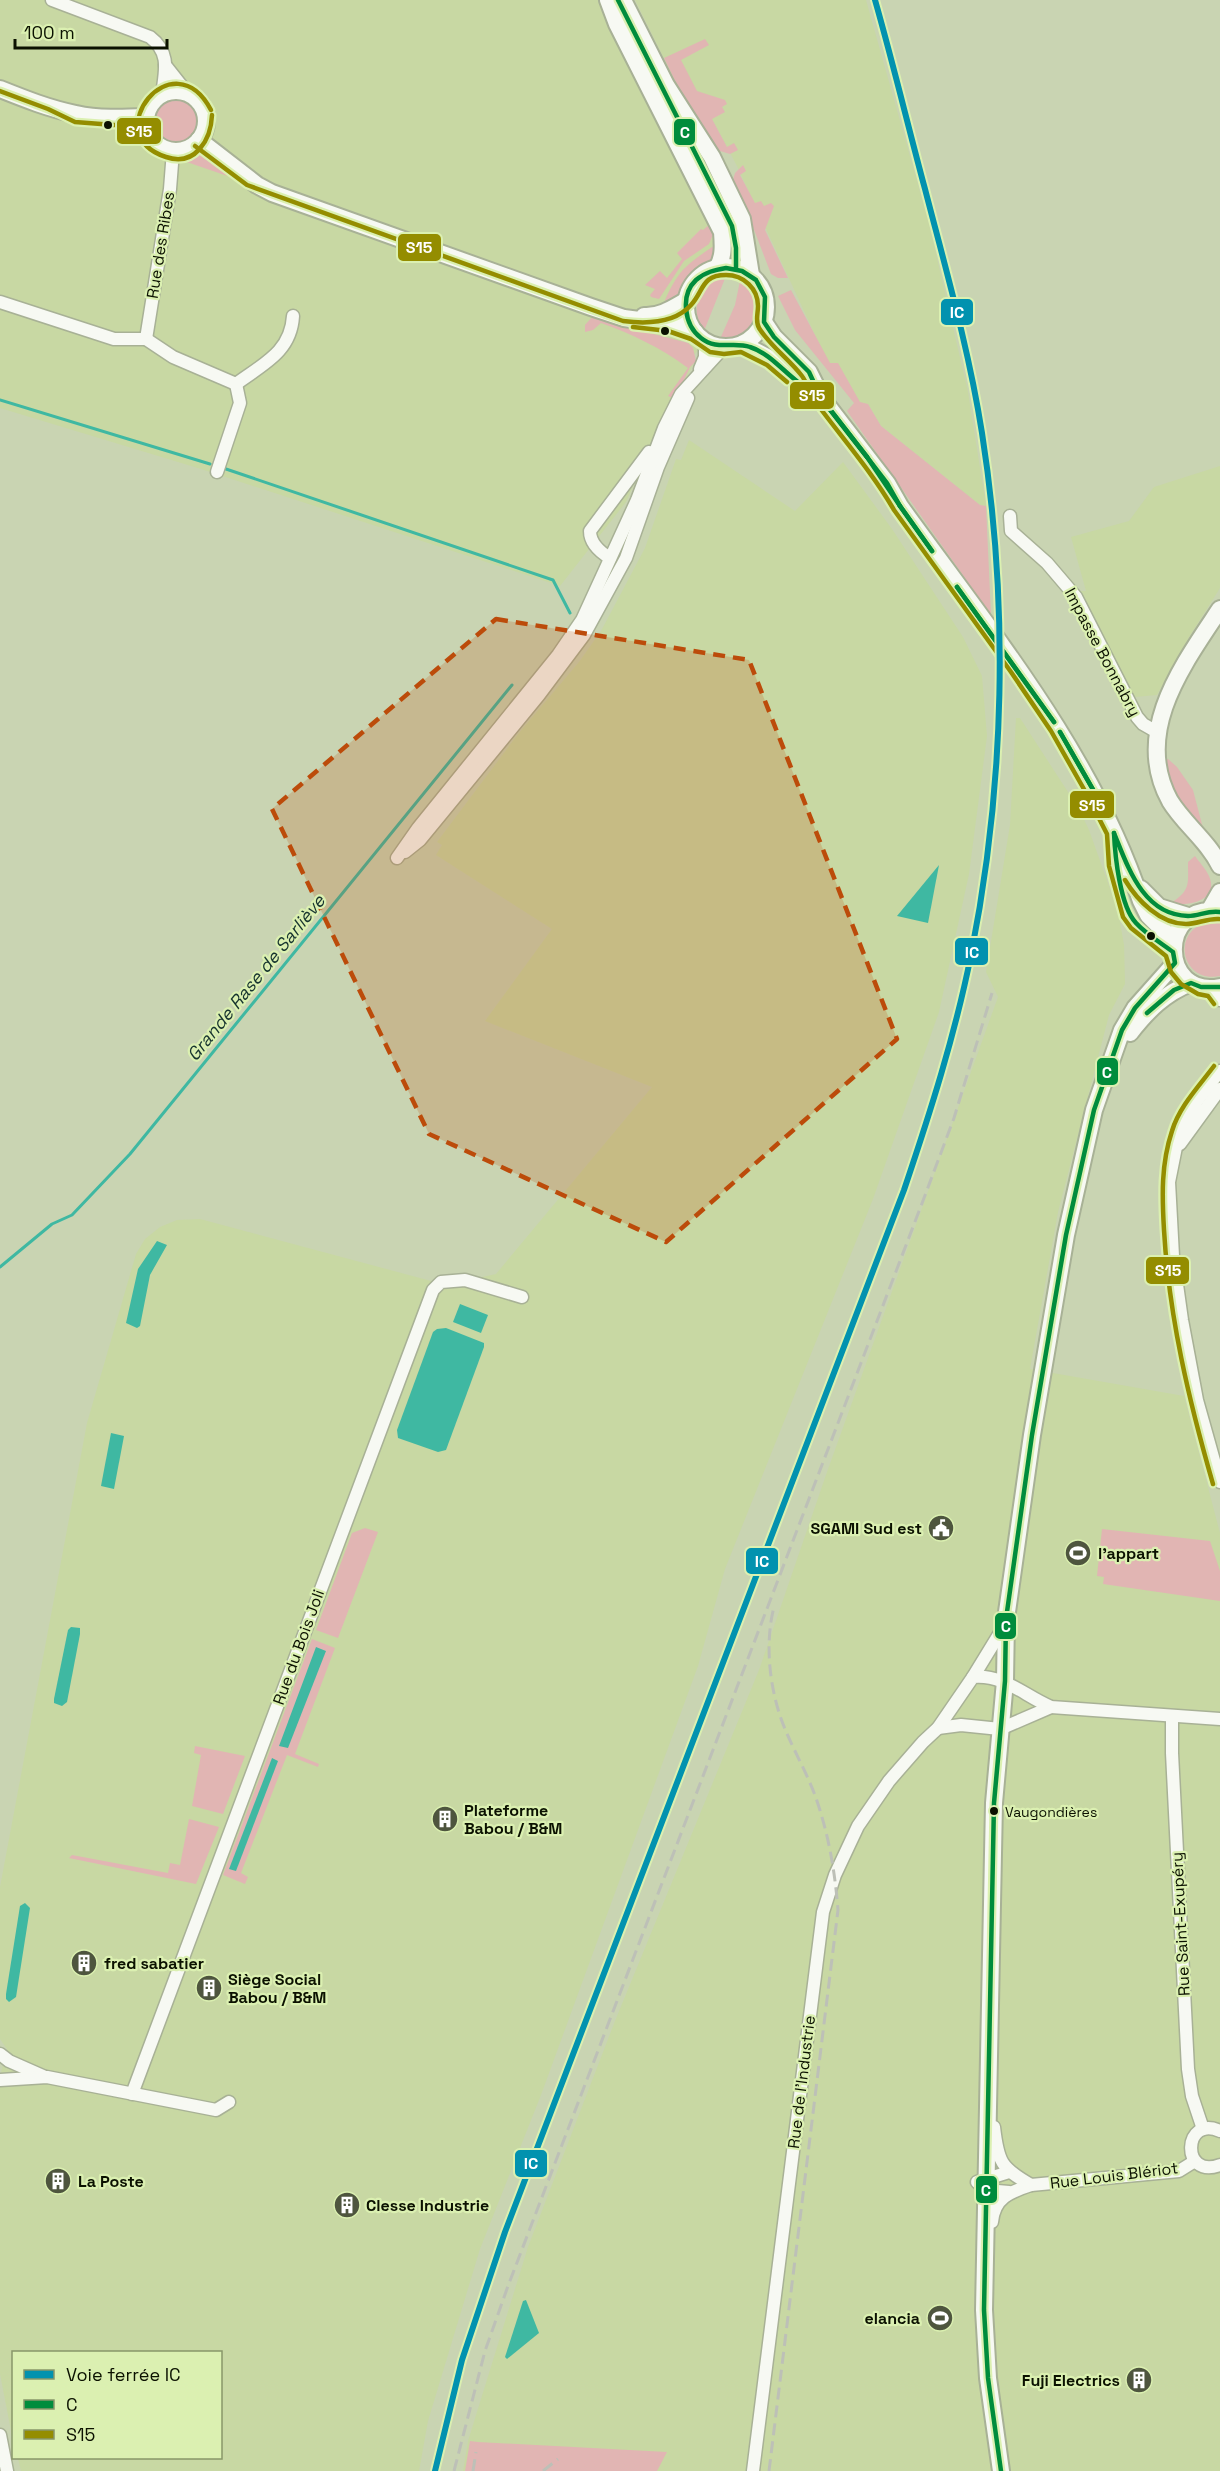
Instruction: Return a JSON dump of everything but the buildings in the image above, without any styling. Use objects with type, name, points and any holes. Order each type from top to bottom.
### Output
[{"type":"main road","points":[[608,0],[617,24],[722,232],[721,262],[717,268],[697,280],[687,300],[686,314],[700,337]]},
{"type":"main road","points":[[623,0],[666,85],[712,157],[742,219],[751,275]]},
{"type":"main road","points":[[0,89],[77,115],[115,118],[146,117]]},
{"type":"main road","points":[[174,91],[188,94],[199,102],[205,114],[205,128],[199,140],[182,151],[161,148],[152,140],[147,129],[146,117],[151,104],[162,95],[174,91]]},
{"type":"main road","points":[[199,140],[272,193],[624,318],[670,324],[724,347],[742,344],[751,339],[764,322],[767,309],[765,295],[751,275],[736,268],[717,268]]},
{"type":"main road","points":[[250,178],[625,314],[652,316],[668,311],[687,300]]},
{"type":"main road","points":[[764,322],[774,337],[809,372],[821,397],[887,483],[900,506],[1017,668],[1057,728],[1092,786],[1109,820],[1141,902],[1149,915],[1174,941]]},
{"type":"main road","points":[[742,344],[771,359],[821,397]]},
{"type":"main road","points":[[1220,609],[1169,691],[1157,732],[1157,767],[1163,786],[1171,803],[1203,840],[1220,866]]},
{"type":"main road","points":[[1134,880],[1159,907],[1191,917]]},
{"type":"main road","points":[[1217,992],[1191,983],[1181,974],[1175,963],[1174,941],[1180,927],[1191,917],[1215,911],[1220,892]]},
{"type":"main road","points":[[1001,2471],[988,2378],[984,2310],[983,2184],[997,1729],[1004,1624],[1032,1435],[1066,1235],[1095,1110],[1122,1030],[1135,1008],[1175,963]]},
{"type":"main road","points":[[1113,1055],[1144,1016],[1174,990],[1191,983]]},
{"type":"main road","points":[[983,2184],[975,2250],[978,2353],[980,2384],[994,2471]]},
{"type":"street","points":[[52,0],[150,37],[160,44],[165,53],[162,95]]},
{"type":"street","points":[[165,65],[188,94]]},
{"type":"street","name":"Rue des Ribes","points":[[146,339],[170,189],[172,151]]},
{"type":"street","points":[[0,302],[114,339],[146,339],[173,357],[236,384]]},
{"type":"street","points":[[236,384],[286,345],[292,332],[293,316]]},
{"type":"street","points":[[700,337],[705,357],[696,377],[693,388],[658,467],[626,558],[584,635],[552,679],[420,840],[397,858],[412,836],[558,655],[592,600],[637,500],[655,448],[681,394],[696,377],[724,347]]},
{"type":"street","points":[[217,472],[240,403],[236,384]]},
{"type":"street","points":[[608,561],[590,538],[590,531],[649,452],[655,448]]},
{"type":"street","name":"Impasse Bonnabry","points":[[1010,516],[1011,531],[1054,569],[1076,597],[1137,717],[1143,724],[1157,732]]},
{"type":"street","points":[[1220,1071],[1179,1132],[1169,1182],[1173,1256],[1182,1320],[1197,1400],[1220,1482]]},
{"type":"street","points":[[1176,1150],[1220,1089]]},
{"type":"street","name":"Rue du Bois Joli","points":[[132,2094],[433,1290],[441,1282],[465,1280],[522,1298]]},
{"type":"street","name":"Rue de l'Industrie","points":[[753,2471],[823,1912],[835,1875],[858,1826],[889,1781],[938,1728],[973,1677],[1004,1624]]},
{"type":"street","points":[[973,1677],[987,1675],[1051,1707],[1220,1719]]},
{"type":"street","points":[[938,1728],[961,1725],[997,1729],[1051,1707]]},
{"type":"street","name":"Rue Saint-Exupéry","points":[[1172,1717],[1172,1764],[1188,2069],[1192,2096],[1203,2129]]},
{"type":"street","points":[[0,2054],[9,2061],[47,2077],[216,2110],[229,2102]]},
{"type":"street","points":[[987,2067],[996,2148],[1009,2172],[1030,2185]]},
{"type":"street","points":[[0,2080],[47,2077]]},
{"type":"street","points":[[1220,2131],[1203,2129],[1193,2137],[1190,2149],[1195,2161],[1206,2167],[1220,2165]]},
{"type":"street","name":"Rue Louis Blériot","points":[[1009,2192],[1030,2185],[1179,2170],[1195,2161]]},
{"type":"street","points":[[983,2184],[1009,2172]]},
{"type":"street","points":[[983,2184],[1009,2192],[993,2209],[984,2310]]},
{"type":"street","points":[[0,2435],[7,2471]]},
{"type":"highlighted area","points":[[496,619],[749,660],[897,1039],[666,1242],[429,1134],[272,809]]},
{"type":"shaded area","points":[[0,0],[601,0],[727,228],[709,270],[692,286],[681,290],[675,315],[682,345],[701,338],[705,341],[694,355],[694,363],[654,439],[626,502],[560,586],[201,469],[0,408]]},
{"type":"shaded area","points":[[635,0],[866,0],[929,224],[968,392],[986,506],[980,505],[881,426],[868,404],[860,403],[829,365],[737,166],[712,119],[684,99]]},
{"type":"shaded area","points":[[705,39],[709,45],[681,60],[697,91],[725,100],[727,104],[722,107],[725,112],[712,119],[727,147],[734,143],[738,150],[730,154],[720,151],[715,146],[684,99],[664,58]]},
{"type":"shaded area","points":[[174,97],[190,104],[197,120],[190,136],[174,143],[158,136],[151,120],[158,104]]},
{"type":"shaded area","points":[[196,152],[243,179],[242,181],[181,160],[189,153]]},
{"type":"shaded area","points":[[743,165],[746,171],[740,175],[755,203],[761,201],[764,206],[771,203],[774,206],[765,230],[788,278],[778,278],[771,274],[748,214],[732,183],[735,173]]},
{"type":"shaded area","points":[[710,224],[714,232],[709,244],[684,261],[659,299],[651,297],[655,289],[645,285],[660,271],[667,278],[682,259],[677,253],[701,229],[703,230]]},
{"type":"shaded area","points":[[712,247],[717,250],[710,263],[694,275],[681,295],[669,306],[665,300],[679,275],[689,264]]},
{"type":"shaded area","points":[[726,276],[704,331],[697,314],[699,298],[709,284]]},
{"type":"shaded area","points":[[740,281],[753,292],[756,299],[758,316],[756,323],[744,336],[720,339],[735,305]]},
{"type":"shaded area","points":[[791,290],[830,363],[838,363],[860,402],[868,404],[881,426],[980,505],[986,506],[991,615],[847,411],[854,403],[795,330],[778,296]]},
{"type":"shaded area","points":[[594,315],[688,343],[693,348],[696,361],[690,367],[675,399],[668,396],[688,368],[646,342],[601,323],[593,330],[585,332],[585,325]]},
{"type":"shaded area","points":[[689,440],[795,511],[843,462],[892,529],[963,637],[982,676],[987,736],[969,874],[939,1012],[873,1199],[725,1569],[698,1666],[541,2095],[480,2249],[428,2421],[419,2471],[21,2471],[18,2459],[222,2459],[222,2351],[12,2351],[12,2436],[0,2374],[0,2077],[7,2049],[0,2039],[0,1887],[87,1423],[136,1254],[145,1239],[160,1227],[177,1220],[200,1219],[446,1285],[496,1274],[652,1087],[485,1021],[552,929],[436,855],[442,845],[437,842],[519,733],[579,662],[601,631],[645,548],[676,459],[681,460]]},
{"type":"shaded area","points":[[1220,466],[1220,588],[1157,695],[1135,697],[1079,591],[1086,591],[1071,537],[1129,521],[1154,487]]},
{"type":"shaded area","points":[[1016,718],[1020,718],[1079,809],[1089,830],[1118,911],[1124,945],[1125,984],[1109,1015],[1058,1212],[1030,1369],[1184,1396],[1220,1533],[1220,2471],[463,2471],[468,2441],[528,2247],[615,2021],[759,1670],[827,1472],[998,997],[986,972],[1010,825]]},
{"type":"shaded area","points":[[1168,759],[1177,767],[1193,790],[1204,832],[1174,794],[1163,760]]},
{"type":"shaded area","points":[[1195,856],[1209,876],[1210,891],[1206,897],[1193,903],[1171,903],[1185,890],[1188,881],[1188,862]]},
{"type":"shaded area","points":[[1209,922],[1220,923],[1220,976],[1207,976],[1196,972],[1189,965],[1185,955],[1185,945],[1189,935],[1197,927]]},
{"type":"shaded area","points":[[365,1528],[378,1532],[338,1638],[316,1630],[352,1533]]},
{"type":"shaded area","points":[[1102,1529],[1210,1541],[1220,1571],[1220,1601],[1103,1584],[1104,1577],[1097,1576]]},
{"type":"shaded area","points":[[312,1639],[335,1648],[295,1754],[319,1764],[318,1767],[287,1755],[241,1873],[248,1877],[245,1884],[223,1875]]},
{"type":"shaded area","points":[[195,1746],[245,1756],[223,1814],[192,1806],[201,1755],[194,1753]]},
{"type":"shaded area","points":[[189,1819],[219,1827],[196,1884],[69,1858],[72,1855],[168,1873],[170,1863],[180,1865]]},
{"type":"shaded area","points":[[470,2441],[667,2452],[657,2471],[465,2471]]},
{"type":"water","points":[[939,865],[928,923],[897,916]]},
{"type":"water","points":[[157,1241],[167,1245],[150,1275],[140,1326],[137,1328],[126,1323],[138,1269]]},
{"type":"water","points":[[460,1304],[488,1315],[481,1333],[453,1322]]},
{"type":"water","points":[[446,1328],[484,1343],[484,1347],[446,1450],[438,1452],[398,1438],[397,1430],[433,1332]]},
{"type":"water","points":[[111,1433],[124,1436],[114,1489],[101,1486]]},
{"type":"water","points":[[71,1627],[80,1628],[80,1634],[67,1702],[62,1706],[54,1703],[54,1699],[68,1630]]},
{"type":"water","points":[[316,1647],[326,1651],[288,1748],[279,1746]]},
{"type":"water","points":[[272,1758],[278,1761],[236,1871],[229,1869]]},
{"type":"water","points":[[25,1903],[30,1908],[16,1997],[9,2002],[6,1994],[20,1906]]},
{"type":"water","points":[[526,2300],[539,2333],[507,2359],[505,2357],[523,2301]]},
{"type":"waterway","points":[[0,400],[210,464]]},
{"type":"waterway","points":[[226,469],[553,580],[570,613]]},
{"type":"waterway","name":"Grande Rase de Sarliève","points":[[0,1267],[52,1224],[72,1215],[130,1154],[512,685]]},
{"type":"railway","points":[[454,2471],[485,2351],[508,2286],[954,1118],[992,993]]},
{"type":"railway","points":[[769,2471],[838,1910],[831,1855],[821,1814],[810,1783],[785,1729],[772,1685],[769,1637],[774,1607]]},
{"type":"railway","points":[[473,2471],[476,2452]]},
{"type":"railway","points":[[543,2471],[558,2459]]},
{"type":"rail line","name":"IC","points":[[435,2471],[462,2360],[505,2232],[904,1190],[941,1074],[971,955],[991,825],[997,760],[999,629],[991,498],[977,402],[964,341],[875,0]]},
{"type":"transit line","name":"C","points":[[618,0],[732,226],[736,248],[736,268]]},
{"type":"transit line","name":"S15","points":[[211,110],[195,90],[178,84],[162,87],[148,98],[140,113],[139,130],[147,146],[166,157],[185,158],[193,155],[205,142],[212,115]]},
{"type":"transit line","name":"S15","points":[[0,91],[75,122],[114,125],[146,124]]},
{"type":"transit line","name":"S15","points":[[195,146],[247,185],[623,321],[650,322],[676,316],[691,305],[707,281],[718,276],[739,277],[749,284],[756,294],[759,328],[802,376],[817,404],[867,469],[1051,731],[1107,834],[1109,866],[1123,917],[1131,928],[1166,956],[1171,972],[1181,984],[1198,994],[1208,996],[1214,1004]]},
{"type":"transit line","name":"C","points":[[726,268],[742,271],[756,280],[765,297],[764,322],[774,337],[809,372],[821,398],[757,350],[744,345],[713,344],[695,332],[686,310],[691,286],[703,275],[726,268]]},
{"type":"transit line","name":"S15","points":[[633,327],[668,331],[691,339],[710,352],[724,354],[741,352],[767,365],[787,382]]},
{"type":"transit line","name":"C","points":[[821,398],[867,457]]},
{"type":"transit line","name":"C","points":[[821,398],[867,457]]},
{"type":"transit line","name":"C","points":[[867,457],[887,483],[900,506]]},
{"type":"transit line","name":"C","points":[[867,457],[900,506]]},
{"type":"transit line","name":"C","points":[[900,506],[932,551]]},
{"type":"transit line","name":"C","points":[[900,506],[932,551]]},
{"type":"transit line","name":"C","points":[[957,587],[1054,722]]},
{"type":"transit line","name":"C","points":[[957,587],[1054,722]]},
{"type":"transit line","name":"C","points":[[1060,732],[1099,800]]},
{"type":"transit line","name":"C","points":[[1060,732],[1099,800]]},
{"type":"transit line","name":"C","points":[[1001,2471],[988,2378],[984,2310],[994,1803],[1005,1681],[1006,1619],[1032,1435],[1066,1235],[1094,1110],[1122,1030],[1135,1008],[1175,963],[1173,952],[1144,931],[1136,923],[1126,905],[1119,880],[1114,833]]},
{"type":"transit line","name":"C","points":[[1114,833],[1139,887],[1159,907],[1172,914],[1188,916],[1220,912]]},
{"type":"transit line","name":"S15","points":[[1125,880],[1143,903],[1167,920],[1186,924],[1219,919]]},
{"type":"transit line","name":"C","points":[[1147,1013],[1174,990],[1191,983],[1201,987],[1220,987]]},
{"type":"transit line","name":"S15","points":[[1213,1484],[1188,1390],[1175,1327],[1164,1230],[1163,1192],[1168,1143],[1175,1122],[1190,1097],[1214,1066]]},
{"type":"place","name":"SGAMI Sud est","points":[[941,1528]]},
{"type":"place","name":"l'appart","points":[[1078,1553]]},
{"type":"place","name":"Vaugondières","points":[[994,1811]]},
{"type":"place","name":"Plateforme Babou / B&M","points":[[445,1819]]},
{"type":"place","name":"fred sabatier","points":[[84,1963]]},
{"type":"place","name":"Siège Social Babou / B&M","points":[[209,1988]]},
{"type":"place","name":"La Poste","points":[[58,2181]]},
{"type":"place","name":"Clesse Industrie","points":[[347,2205]]},
{"type":"place","name":"elancia","points":[[940,2318]]},
{"type":"place","name":"Fuji Electrics","points":[[1139,2380]]}]
